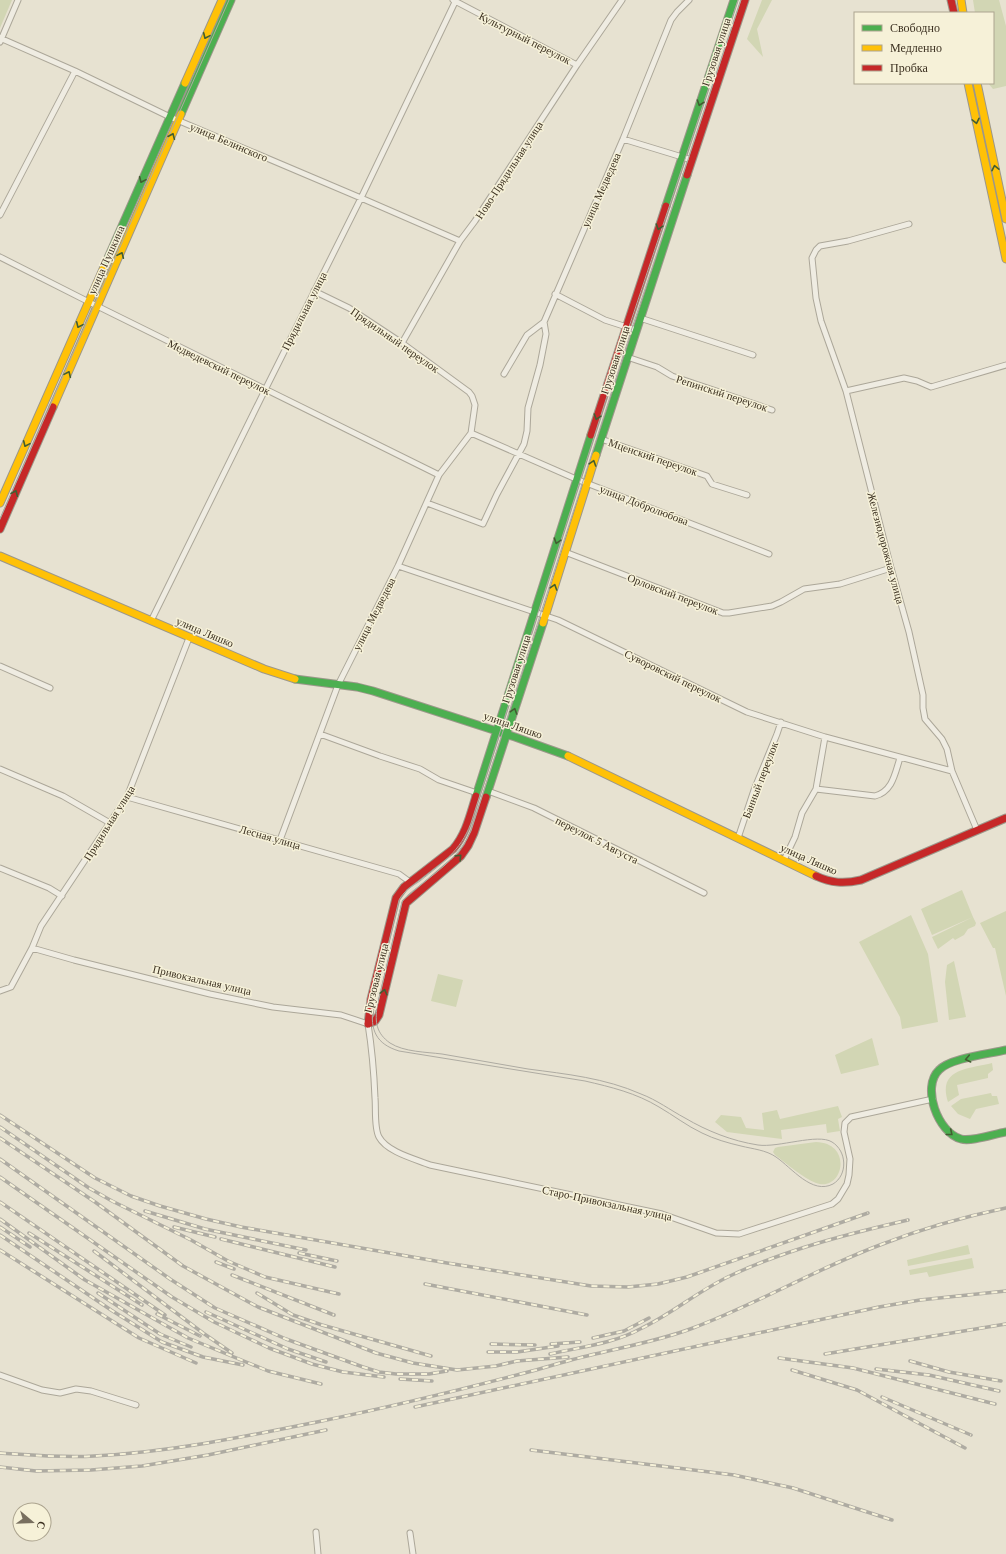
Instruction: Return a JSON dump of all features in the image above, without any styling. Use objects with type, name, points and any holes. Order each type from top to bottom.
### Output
[{"type":"main road","name":"улица Пушкина","points":[[0,503],[222,0]]},
{"type":"main road","name":"улица Пушкина","points":[[0,529],[98,307],[178,120],[232,0]]},
{"type":"main road","name":"Грузовая улица","points":[[368,1024],[371,999],[394,905],[399,892],[453,849],[459,842],[466,828],[576,479],[734,0]]},
{"type":"main road","name":"Грузовая улица","points":[[368,1024],[375,1021],[379,1015],[406,903],[450,866],[465,851],[474,833],[627,357],[744,0]]},
{"type":"main road","points":[[951,0],[954,12]]},
{"type":"main road","points":[[960,0],[963,12]]},
{"type":"main road","points":[[968,84],[1006,259]]},
{"type":"main road","points":[[977,84],[1006,219]]},
{"type":"main road","name":"улица Ляшко","points":[[0,556],[189,638],[281,675],[299,680],[357,687],[373,691],[507,734],[567,756],[834,883],[849,883],[861,880],[1006,818]]},
{"type":"main road","points":[[1006,1050],[956,1061],[945,1065],[938,1070],[932,1084],[933,1099],[940,1123],[949,1134],[965,1140],[1006,1132]]},
{"type":"street","points":[[1,40],[18,0]]},
{"type":"street","name":"Культурный переулок","points":[[455,0],[577,65]]},
{"type":"street","name":"Прядильная улица","points":[[151,621],[361,198],[455,0]]},
{"type":"street","name":"Ново-Прядильная улица","points":[[402,343],[460,241],[475,221],[577,65],[622,0]]},
{"type":"street","name":"улица Медведева","points":[[504,374],[527,335],[544,322],[623,139],[671,20],[676,12],[689,0]]},
{"type":"street","name":"улица Белинского","points":[[1,40],[75,71],[170,117],[460,241]]},
{"type":"street","points":[[0,215],[75,71]]},
{"type":"street","points":[[623,139],[692,160]]},
{"type":"street","name":"Железнодорожная улица","points":[[909,224],[848,241],[820,246],[812,258],[816,298],[821,321],[846,391],[891,568],[909,632],[923,695],[923,708],[926,719],[942,739],[947,749],[952,772],[977,830]]},
{"type":"street","name":"Медведевский переулок","points":[[0,257],[265,390],[359,434],[439,475]]},
{"type":"street","name":"Прядильный переулок","points":[[314,291],[349,308],[402,343],[472,396],[475,405],[472,433]]},
{"type":"street","points":[[556,294],[605,320],[636,330]]},
{"type":"street","points":[[640,318],[753,355]]},
{"type":"street","points":[[427,503],[482,524],[520,453],[526,438],[528,408],[540,365],[546,334],[544,322]]},
{"type":"street","name":"Репинский переулок","points":[[627,357],[657,367],[672,376],[772,410]]},
{"type":"street","points":[[846,391],[904,378],[917,381],[931,387],[1006,365]]},
{"type":"street","name":"улица Медведева","points":[[280,840],[338,685],[398,566],[439,475],[472,433]]},
{"type":"street","name":"улица Добролюбова","points":[[472,433],[576,479],[769,554]]},
{"type":"street","name":"Мценский переулок","points":[[601,439],[707,476],[712,484],[747,495]]},
{"type":"street","name":"Орловский переулок","points":[[565,552],[722,613],[772,606],[804,589],[840,584],[891,568]]},
{"type":"street","name":"Суворовский переулок","points":[[398,566],[545,615],[747,712],[824,737],[952,772]]},
{"type":"street","name":"Прядильная улица","points":[[0,991],[11,987],[32,948],[41,926],[127,797],[189,638]]},
{"type":"street","points":[[0,666],[50,688]]},
{"type":"street","name":"Банный переулок","points":[[738,838],[754,790],[781,722]]},
{"type":"street","points":[[320,734],[420,769],[439,780],[477,793]]},
{"type":"street","points":[[784,860],[795,837],[802,813],[816,789],[824,737]]},
{"type":"street","points":[[816,789],[875,796],[881,794],[892,782],[900,758]]},
{"type":"street","points":[[0,769],[63,796],[110,823]]},
{"type":"street","name":"переулок 5 Августа","points":[[488,791],[534,808],[704,894]]},
{"type":"street","name":"Лесная улица","points":[[127,797],[399,874],[410,882]]},
{"type":"street","points":[[0,868],[49,888],[62,896]]},
{"type":"street","name":"Привокзальная улица","points":[[32,948],[81,962],[210,994],[273,1007],[341,1015],[368,1024]]},
{"type":"street","name":"Старо-Привокзальная улица","points":[[368,1024],[372,1049],[376,1124],[379,1137],[387,1146],[397,1152],[430,1165],[662,1214],[716,1233],[731,1235],[748,1233],[832,1204],[838,1199],[847,1184],[850,1167],[844,1132],[846,1124],[851,1117],[933,1099]]},
{"type":"street","points":[[0,1375],[42,1390],[60,1393],[76,1389],[112,1397],[136,1405]]},
{"type":"street","points":[[316,1532],[318,1554]]},
{"type":"street","points":[[410,1533],[413,1554]]},
{"type":"green space","points":[[0,0],[12,0],[0,28]]},
{"type":"green space","points":[[762,0],[772,0],[757,29],[763,57],[747,39]]},
{"type":"green space","points":[[973,0],[999,0],[1006,26],[1006,86],[993,89],[989,84],[994,84],[994,12],[975,12]]},
{"type":"green space","points":[[962,890],[973,917],[932,935],[921,909]]},
{"type":"green space","points":[[1006,911],[1006,996],[995,948],[993,948],[980,923]]},
{"type":"green space","points":[[911,915],[928,954],[938,1022],[902,1029],[900,1017],[859,942]]},
{"type":"green space","points":[[973,917],[976,923],[975,926],[968,929],[964,935],[955,940],[953,938],[938,949],[932,937]]},
{"type":"green space","points":[[954,961],[966,1017],[949,1020],[945,982],[947,965]]},
{"type":"green space","points":[[438,974],[463,980],[456,1007],[431,1001]]},
{"type":"green space","points":[[872,1038],[879,1065],[841,1074],[835,1055]]},
{"type":"green space","points":[[992,1063],[993,1070],[988,1074],[988,1078],[957,1085],[959,1095],[948,1102],[946,1091],[947,1082],[951,1076],[965,1069]]},
{"type":"green space","points":[[991,1093],[992,1096],[997,1096],[999,1104],[976,1109],[970,1119],[958,1114],[951,1106],[961,1099]]},
{"type":"green space","points":[[838,1106],[842,1117],[838,1119],[840,1131],[827,1133],[826,1124],[781,1130],[782,1139],[727,1132],[715,1122],[721,1115],[741,1117],[746,1128],[764,1130],[762,1113],[777,1110],[780,1119]]},
{"type":"green space","points":[[816,1142],[828,1144],[836,1150],[840,1158],[838,1175],[833,1181],[825,1184],[816,1183],[806,1178],[773,1152],[775,1148],[778,1147]]},
{"type":"green space","points":[[968,1245],[970,1254],[908,1266],[907,1260]]},
{"type":"green space","points":[[972,1258],[974,1268],[929,1277],[927,1272],[910,1275],[909,1270]]},
{"type":"tram line","points":[[0,519],[229,0]]},
{"type":"tram line","points":[[738,0],[629,327],[471,823],[462,842],[450,856],[408,889],[399,900],[372,1015],[376,1035],[391,1048],[399,1051],[585,1081],[614,1088],[650,1102],[691,1127],[716,1139],[768,1153],[776,1157],[803,1179],[817,1186],[825,1186],[833,1184],[838,1180],[844,1163],[841,1151],[832,1142],[817,1139],[776,1145],[758,1145],[739,1141],[693,1123],[647,1096],[614,1084],[571,1075],[415,1051],[396,1046],[385,1039],[379,1031],[376,1018],[377,1007],[402,902],[409,894],[437,872],[456,854],[462,847],[471,831],[632,328],[741,0]]},
{"type":"railway","points":[[0,1115],[95,1178],[131,1196],[160,1206],[241,1227],[447,1263],[591,1286],[628,1287],[658,1284],[687,1277],[868,1213]]},
{"type":"railway","points":[[0,1127],[89,1188],[191,1240],[228,1261],[265,1277],[339,1294]]},
{"type":"railway","points":[[0,1138],[95,1202],[183,1266],[258,1307],[376,1353],[413,1363],[457,1370],[496,1366],[517,1361],[568,1357]]},
{"type":"railway","points":[[0,1159],[170,1279],[215,1308],[286,1339],[379,1372],[396,1374],[429,1374],[447,1371]]},
{"type":"railway","points":[[0,1177],[172,1297],[214,1322],[269,1348],[312,1364],[343,1372],[384,1377]]},
{"type":"railway","points":[[0,1202],[165,1315]]},
{"type":"railway","points":[[0,1453],[82,1457],[150,1451],[234,1438],[317,1422],[455,1391],[680,1333],[717,1319],[856,1254],[942,1224],[1006,1208]]},
{"type":"railway","points":[[145,1211],[205,1229],[306,1250]]},
{"type":"railway","points":[[0,1219],[85,1280],[188,1338],[268,1371],[321,1384]]},
{"type":"railway","points":[[550,1354],[608,1342],[630,1334],[652,1323],[720,1281],[775,1257],[841,1237],[908,1220]]},
{"type":"railway","points":[[0,1227],[30,1247]]},
{"type":"railway","points":[[174,1227],[215,1237]]},
{"type":"railway","points":[[29,1233],[142,1305]]},
{"type":"railway","points":[[0,1235],[111,1310],[162,1342],[203,1357],[243,1365]]},
{"type":"railway","points":[[221,1239],[335,1267]]},
{"type":"railway","points":[[0,1250],[139,1338],[196,1363]]},
{"type":"railway","points":[[94,1251],[232,1353]]},
{"type":"railway","points":[[299,1253],[337,1261]]},
{"type":"railway","points":[[216,1262],[234,1269]]},
{"type":"railway","points":[[232,1275],[334,1315]]},
{"type":"railway","points":[[425,1284],[587,1315]]},
{"type":"railway","points":[[415,1407],[879,1307],[920,1300],[1006,1291]]},
{"type":"railway","points":[[98,1293],[160,1334],[191,1347]]},
{"type":"railway","points":[[257,1293],[293,1315],[322,1325],[431,1356]]},
{"type":"railway","points":[[206,1312],[288,1349],[326,1362]]},
{"type":"railway","points":[[157,1314],[200,1336]]},
{"type":"railway","points":[[593,1338],[624,1331],[649,1318]]},
{"type":"railway","points":[[825,1354],[1006,1324]]},
{"type":"railway","points":[[551,1344],[580,1342]]},
{"type":"railway","points":[[491,1344],[535,1345]]},
{"type":"railway","points":[[488,1352],[517,1352],[558,1346]]},
{"type":"railway","points":[[779,1358],[853,1368],[995,1404]]},
{"type":"railway","points":[[910,1361],[949,1372],[1001,1381]]},
{"type":"railway","points":[[876,1369],[929,1375],[999,1391]]},
{"type":"railway","points":[[792,1370],[857,1390],[965,1448]]},
{"type":"railway","points":[[400,1379],[432,1381]]},
{"type":"railway","points":[[882,1397],[971,1435]]},
{"type":"railway","points":[[0,1467],[36,1471],[91,1470],[142,1466],[208,1455],[326,1430]]},
{"type":"railway","points":[[531,1450],[734,1475],[793,1488],[892,1520]]},
{"type":"traffic: fast","points":[[181,114],[231,0]]},
{"type":"traffic: fast","points":[[666,206],[734,0]]},
{"type":"traffic: fast","points":[[104,267],[185,83]]},
{"type":"traffic: fast","points":[[596,455],[687,175]]},
{"type":"traffic: fast","points":[[476,796],[591,435]]},
{"type":"traffic: fast","points":[[486,797],[543,623]]},
{"type":"traffic: fast","points":[[295,679],[357,687],[373,691],[515,737],[568,756]]},
{"type":"traffic: fast","points":[[1006,1050],[952,1062],[939,1070],[934,1078],[932,1087],[932,1098],[939,1119],[945,1128],[953,1135],[965,1140],[1006,1132]]},
{"type":"traffic: slow","points":[[185,83],[222,0]]},
{"type":"traffic: slow","points":[[961,0],[963,12]]},
{"type":"traffic: slow","points":[[968,84],[1006,259]]},
{"type":"traffic: slow","points":[[977,84],[1006,219]]},
{"type":"traffic: slow","points":[[53,407],[181,114]]},
{"type":"traffic: slow","points":[[0,503],[104,267]]},
{"type":"traffic: slow","points":[[543,623],[596,455]]},
{"type":"traffic: slow","points":[[0,556],[264,669],[295,679]]},
{"type":"traffic: slow","points":[[568,756],[816,876]]},
{"type":"traffic: jam","points":[[687,175],[745,0]]},
{"type":"traffic: jam","points":[[951,0],[954,12]]},
{"type":"traffic: jam","points":[[591,435],[666,206]]},
{"type":"traffic: jam","points":[[0,529],[53,407]]},
{"type":"traffic: jam","points":[[368,1024],[371,999],[396,898],[404,887],[453,849],[464,831],[476,796]]},
{"type":"traffic: jam","points":[[368,1024],[375,1021],[379,1015],[406,903],[461,856],[474,833],[486,797]]},
{"type":"traffic: jam","points":[[816,876],[838,882],[861,880],[1006,818]]}]
